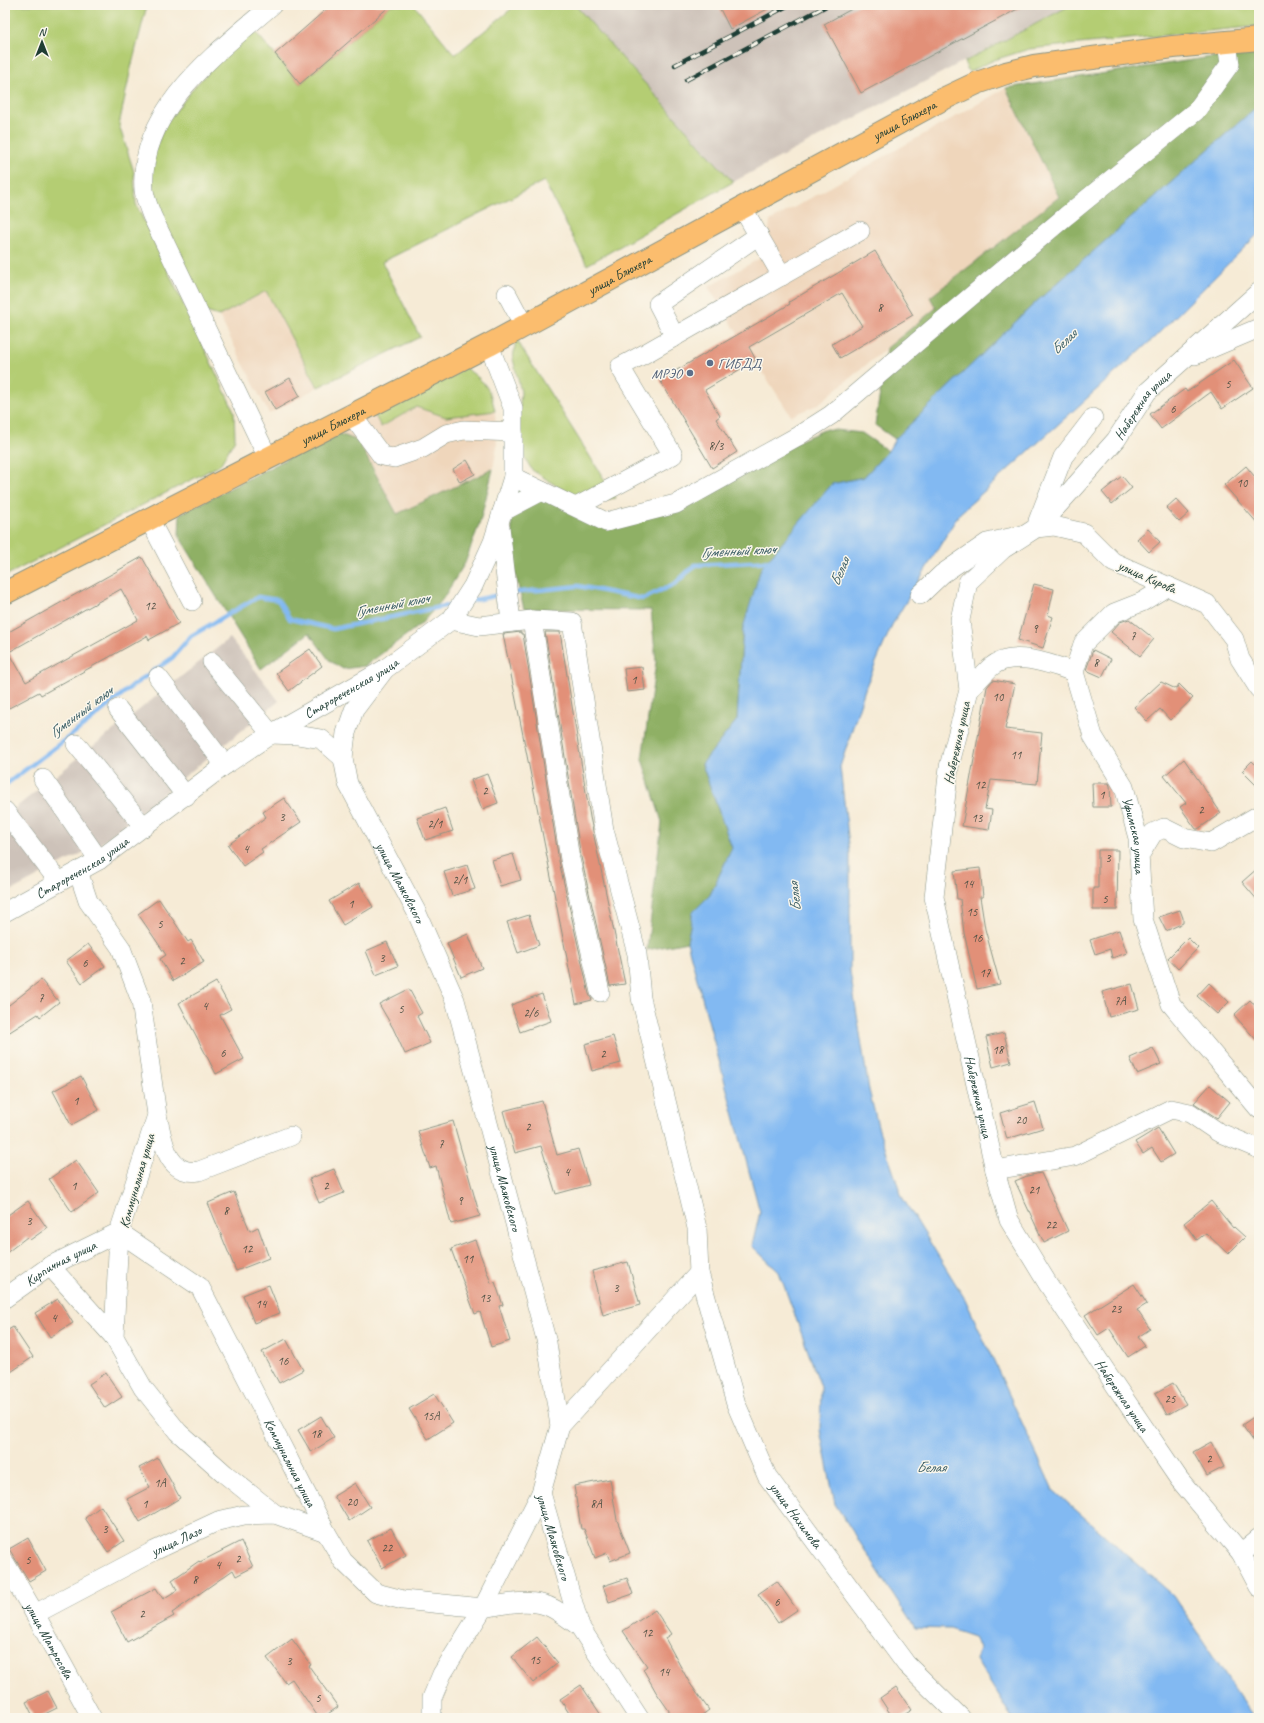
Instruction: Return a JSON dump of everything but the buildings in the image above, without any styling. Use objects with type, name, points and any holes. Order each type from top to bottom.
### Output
[{"type":"main road","name":"улица Блюхера","points":[[5,593],[489,345],[941,100],[978,83],[1006,73],[1041,65],[1173,47],[1259,39]]},
{"type":"street","points":[[268,458],[152,216],[144,192],[144,167],[150,143],[159,123],[182,87],[209,60],[272,5]]},
{"type":"street","points":[[513,477],[606,522],[676,504],[798,436],[831,415],[1066,216],[1196,111],[1230,64],[1227,42]]},
{"type":"street","points":[[742,207],[782,276]]},
{"type":"street","points":[[576,507],[673,455],[620,367],[860,231]]},
{"type":"street","points":[[675,337],[658,304],[759,235]]},
{"type":"street","name":"Набережная улица","points":[[1030,531],[1059,504],[1116,440],[1147,392],[1259,292]]},
{"type":"street","points":[[506,294],[524,326]]},
{"type":"street","points":[[1181,361],[1259,328]]},
{"type":"street","name":"Старореченская улица","points":[[8,906],[59,882],[99,860],[226,765],[271,734],[385,669],[451,620],[473,586],[493,542],[513,477],[512,408],[489,345]]},
{"type":"street","points":[[352,414],[382,456],[394,458],[423,448],[446,434],[464,430],[513,432]]},
{"type":"street","points":[[920,595],[942,574],[987,543],[1030,531],[1063,457],[1094,418]]},
{"type":"street","points":[[510,613],[501,517],[542,491]]},
{"type":"street","points":[[149,520],[192,601]]},
{"type":"street","name":"улица Кирова","points":[[1003,549],[1030,531],[1054,526],[1084,533],[1113,562],[1207,604],[1234,639],[1240,659],[1259,689]]},
{"type":"street","name":"Набережная улица","points":[[1003,549],[968,582],[960,620],[969,690],[949,767],[934,897],[995,1170],[1009,1220],[1048,1284],[1179,1479],[1241,1553],[1259,1587]]},
{"type":"street","points":[[969,690],[992,666],[1015,658],[1048,663],[1074,672],[1083,644],[1114,612],[1142,602],[1168,586]]},
{"type":"street","points":[[451,620],[479,626],[510,613],[532,620],[570,859],[600,992]]},
{"type":"street","name":"улица Нахимова","points":[[532,620],[572,622],[604,830],[637,954],[641,998],[698,1228],[699,1274],[736,1404],[767,1476],[906,1664],[961,1718]]},
{"type":"street","points":[[212,662],[271,734],[297,735],[321,739],[344,758]]},
{"type":"street","name":"улица Маяковского","points":[[385,669],[354,710],[346,733],[344,758],[348,784],[416,911],[455,1000],[546,1343],[560,1426],[541,1493],[580,1627],[639,1718]]},
{"type":"street","name":"Уфимская улица","points":[[1074,672],[1093,736],[1124,787],[1138,838],[1143,919],[1171,1004],[1259,1109]]},
{"type":"street","points":[[158,677],[226,765]]},
{"type":"street","points":[[118,709],[186,796]]},
{"type":"street","points":[[76,744],[144,827]]},
{"type":"street","points":[[43,779],[99,860]]},
{"type":"street","points":[[5,811],[59,882]]},
{"type":"street","points":[[1139,856],[1153,833],[1164,828],[1184,838],[1211,843],[1259,815]]},
{"type":"street","name":"Коммунальная улица","points":[[78,871],[88,901],[121,948],[141,1001],[156,1115],[119,1232],[200,1287],[326,1532],[343,1561],[376,1593],[403,1600],[483,1608],[513,1603],[536,1602],[553,1608],[580,1627]]},
{"type":"street","points":[[995,1170],[1075,1156],[1171,1109],[1190,1113],[1218,1132],[1259,1149]]},
{"type":"street","points":[[156,1115],[164,1145],[170,1160],[178,1168],[188,1173],[199,1171],[291,1136]]},
{"type":"street","points":[[114,1337],[119,1232]]},
{"type":"street","name":"Кирпичная улица","points":[[5,1298],[50,1266],[119,1232]]},
{"type":"street","points":[[50,1266],[114,1337],[143,1388],[178,1432],[225,1474],[275,1514]]},
{"type":"street","points":[[560,1426],[699,1274]]},
{"type":"street","points":[[432,1718],[432,1698],[442,1674],[483,1608],[541,1493]]},
{"type":"street","name":"улица Лазо","points":[[35,1614],[154,1551],[218,1521],[244,1515],[275,1514],[326,1532]]},
{"type":"street","points":[[1241,1553],[1259,1538]]},
{"type":"street","name":"улица Матросова","points":[[5,1564],[35,1614],[92,1718]]},
{"type":"shaded area","points":[[575,5],[1071,5],[733,182]]},
{"type":"shaded area","points":[[1006,88],[1059,197],[930,297],[937,307],[817,405],[791,416],[708,287],[775,250],[768,236],[770,221]]},
{"type":"shaded area","points":[[266,291],[318,387],[269,414],[219,316]]},
{"type":"shaded area","points":[[416,407],[446,417],[495,411],[497,447],[493,469],[397,515],[358,441],[337,433],[374,414],[382,427]]},
{"type":"shaded area","points":[[230,638],[279,701],[101,843],[5,894],[5,816]]},
{"type":"green space","points":[[5,5],[147,5],[131,68],[119,125],[134,172],[136,204],[234,411],[235,439],[220,465],[5,576]]},
{"type":"green space","points":[[391,5],[414,5],[455,55],[516,5],[575,5],[733,182],[587,265],[544,181],[382,262],[420,337],[318,387],[266,291],[219,316],[206,312],[157,210],[150,166],[164,126],[196,85],[252,28],[300,84]]},
{"type":"green space","points":[[1071,5],[1254,5],[1259,15],[1259,26],[1029,49],[994,60],[969,72],[964,62]]},
{"type":"green space","points":[[1259,50],[1259,108],[1253,110],[1035,303],[895,439],[875,425],[887,348],[936,308],[930,297],[1059,197],[1006,88]]},
{"type":"green space","points":[[516,338],[616,498],[594,501],[566,492],[532,470],[520,450],[518,431],[521,392],[513,359]]},
{"type":"green space","points":[[464,367],[477,376],[485,385],[491,396],[495,411],[446,417],[416,407],[381,427],[374,414]]},
{"type":"green space","points":[[826,429],[862,433],[888,451],[864,477],[832,484],[743,628],[737,720],[702,764],[732,848],[710,895],[693,912],[687,942],[647,950],[662,822],[642,759],[656,662],[651,610],[524,609],[513,565],[511,501],[520,486],[607,526]]},
{"type":"green space","points":[[337,433],[358,441],[397,514],[493,469],[480,522],[465,563],[442,600],[421,624],[365,666],[343,669],[330,661],[309,633],[261,669],[179,536],[180,514]]},
{"type":"water","name":"Белая","points":[[1259,108],[1259,233],[1156,336],[959,514],[892,625],[866,686],[840,767],[850,853],[850,971],[869,1090],[879,1130],[902,1197],[965,1299],[1053,1490],[1173,1595],[1254,1718],[1012,1718],[976,1660],[979,1649],[974,1637],[950,1629],[915,1628],[835,1504],[820,1430],[821,1387],[779,1272],[752,1246],[760,1212],[687,942],[693,912],[710,895],[732,848],[702,764],[737,720],[743,628],[761,568],[832,484],[864,477],[888,451],[895,439],[1035,303],[1253,110]]},
{"type":"waterway","name":"Гуменный ключ","points":[[511,593],[578,586],[643,599],[676,583],[695,565],[773,561]]},
{"type":"waterway","name":"Гуменный ключ","points":[[470,601],[504,594]]},
{"type":"waterway","name":"Гуменный ключ","points":[[5,785],[86,724],[132,686],[172,658],[191,636],[258,597],[278,600],[290,619],[333,629],[455,604]]},
{"type":"railway","points":[[675,65],[789,5]]},
{"type":"railway","points":[[686,80],[828,5]]},
{"type":"place","name":"ГИБДД","points":[[710,363]]},
{"type":"place","name":"МРЭО","points":[[690,373]]}]
